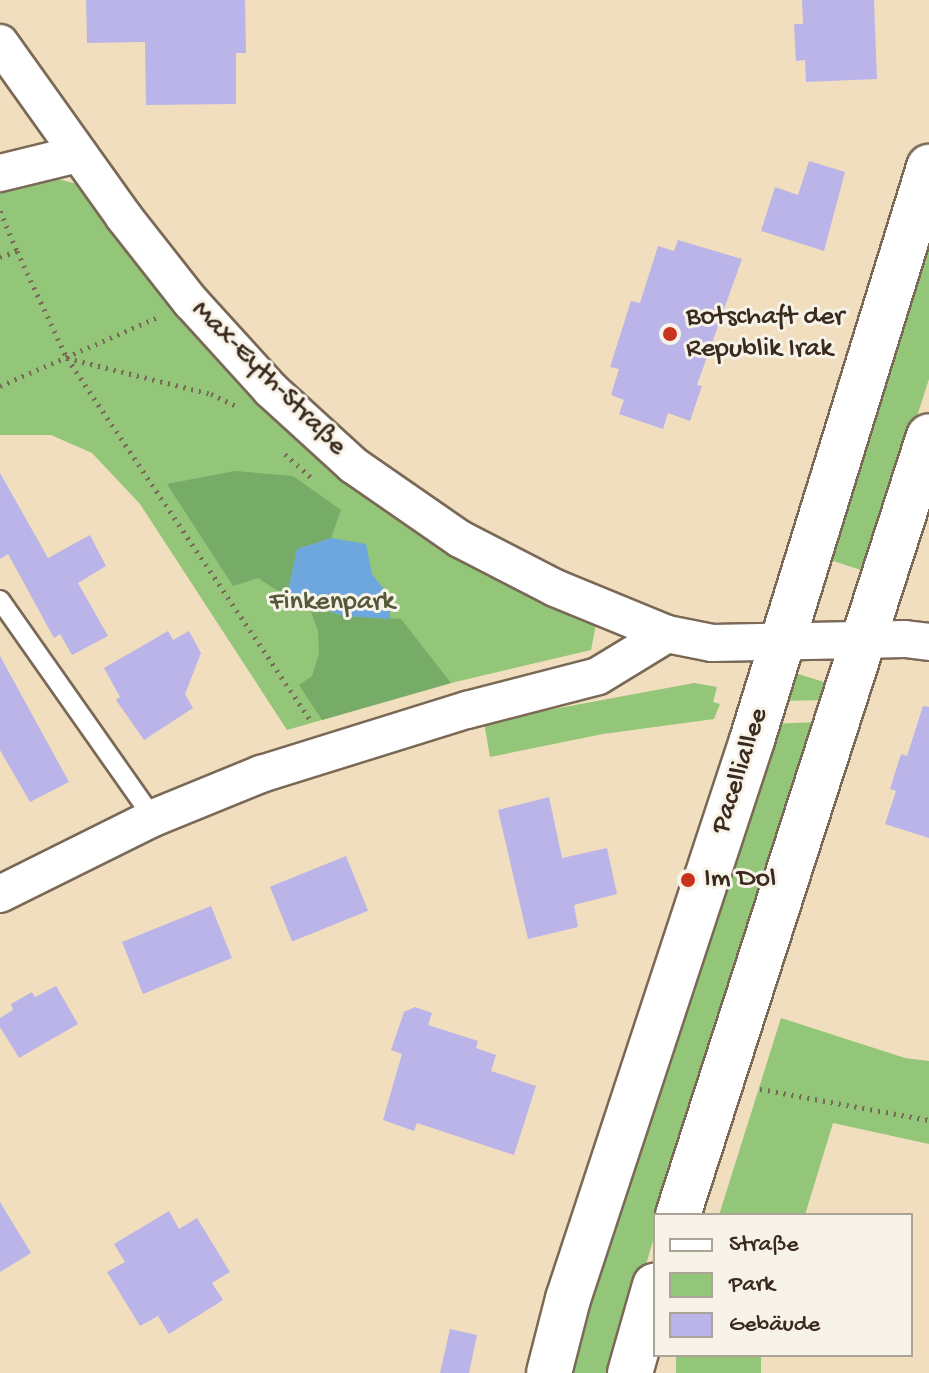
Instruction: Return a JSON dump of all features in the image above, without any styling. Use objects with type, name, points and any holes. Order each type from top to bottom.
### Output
[{"type":"street","name":"Max-Eyth-Straße","points":[[0,43],[78,154],[191,302],[271,390],[353,465],[460,539],[509,566],[667,634]]},
{"type":"street","points":[[0,173],[78,154]]},
{"type":"street","name":"Pacelliallee","points":[[549,1373],[568,1299],[783,641],[929,167]]},
{"type":"street","points":[[679,1213],[929,436]]},
{"type":"street","points":[[0,894],[153,818],[332,750],[598,676],[667,634],[712,643],[865,639],[929,642]]},
{"type":"street","points":[[630,1373],[653,1292]]},
{"type":"lane","points":[[0,600],[153,818]]},
{"type":"path","points":[[0,211],[67,358],[316,728]]},
{"type":"path","points":[[0,257],[17,251]]},
{"type":"path","points":[[0,386],[191,302]]},
{"type":"path","points":[[751,1087],[929,1120]]},
{"type":"green space","name":"Finkenpark","points":[[58,179],[88,187],[370,498],[487,576],[597,619],[591,650],[451,683],[287,730],[140,504],[92,453],[51,435],[0,435],[0,192]]},
{"type":"green space","points":[[929,227],[929,379],[867,572],[824,558]]},
{"type":"green space","points":[[235,471],[293,476],[341,510],[331,538],[297,549],[287,597],[258,578],[233,586],[167,484]]},
{"type":"green space","points":[[309,606],[344,616],[401,619],[451,683],[322,720],[299,685],[312,676],[319,653],[318,631]]},
{"type":"green space","points":[[792,672],[824,682],[827,685],[826,700],[778,701]]},
{"type":"green space","points":[[694,683],[717,687],[713,702],[720,704],[714,719],[603,734],[490,757],[484,722]]},
{"type":"green space","points":[[818,722],[662,1213],[653,1213],[653,1241],[614,1373],[569,1373],[770,724]]},
{"type":"green space","points":[[781,1018],[905,1058],[929,1061],[929,1144],[833,1123],[806,1213],[720,1213]]},
{"type":"green space","points":[[676,1357],[761,1357],[761,1373],[676,1373]]},
{"type":"water","points":[[331,538],[366,544],[372,574],[390,597],[390,619],[344,616],[287,597],[297,549]]},
{"type":"building","points":[[86,0],[245,0],[246,53],[236,53],[236,104],[146,105],[145,42],[87,43]]},
{"type":"building","points":[[802,0],[874,0],[877,79],[806,82],[805,60],[796,61],[794,24],[803,24]]},
{"type":"building","points":[[809,161],[845,172],[824,251],[761,231],[775,187],[798,195]]},
{"type":"building","points":[[678,240],[742,259],[697,385],[702,386],[690,421],[668,413],[663,429],[619,414],[624,400],[611,395],[619,369],[610,367],[631,301],[640,303],[658,246],[674,251]]},
{"type":"building","points":[[0,473],[48,558],[90,535],[106,566],[78,583],[108,636],[72,655],[60,634],[54,638],[8,554],[0,559]]},
{"type":"building","points":[[168,631],[173,640],[189,631],[201,653],[185,694],[193,708],[144,740],[116,700],[120,697],[104,668]]},
{"type":"building","points":[[0,656],[69,782],[30,802],[0,750]]},
{"type":"building","points":[[923,706],[929,707],[929,838],[885,824],[896,791],[890,789],[901,754],[907,756]]},
{"type":"building","points":[[549,797],[562,858],[607,848],[617,894],[574,905],[578,927],[528,939],[498,810]]},
{"type":"building","points":[[346,856],[368,911],[292,941],[270,887]]},
{"type":"building","points":[[211,906],[232,958],[143,994],[122,942]]},
{"type":"building","points":[[56,986],[78,1024],[19,1058],[0,1027],[0,1018],[13,1010],[11,1004],[32,992],[35,997]]},
{"type":"building","points":[[415,1007],[432,1013],[428,1025],[478,1041],[476,1048],[496,1055],[491,1071],[536,1086],[514,1155],[417,1123],[414,1131],[383,1120],[402,1054],[391,1050],[404,1012]]},
{"type":"building","points":[[0,1202],[31,1253],[0,1272]]},
{"type":"building","points":[[169,1211],[179,1229],[197,1218],[230,1272],[212,1283],[223,1300],[169,1334],[158,1316],[140,1326],[107,1272],[125,1262],[114,1244]]},
{"type":"building","points":[[450,1329],[477,1335],[469,1373],[440,1373]]},
{"type":"place","name":"Botschaft der Republik Irak","points":[[670,334]]},
{"type":"place","name":"Im Dol","points":[[688,880]]}]
